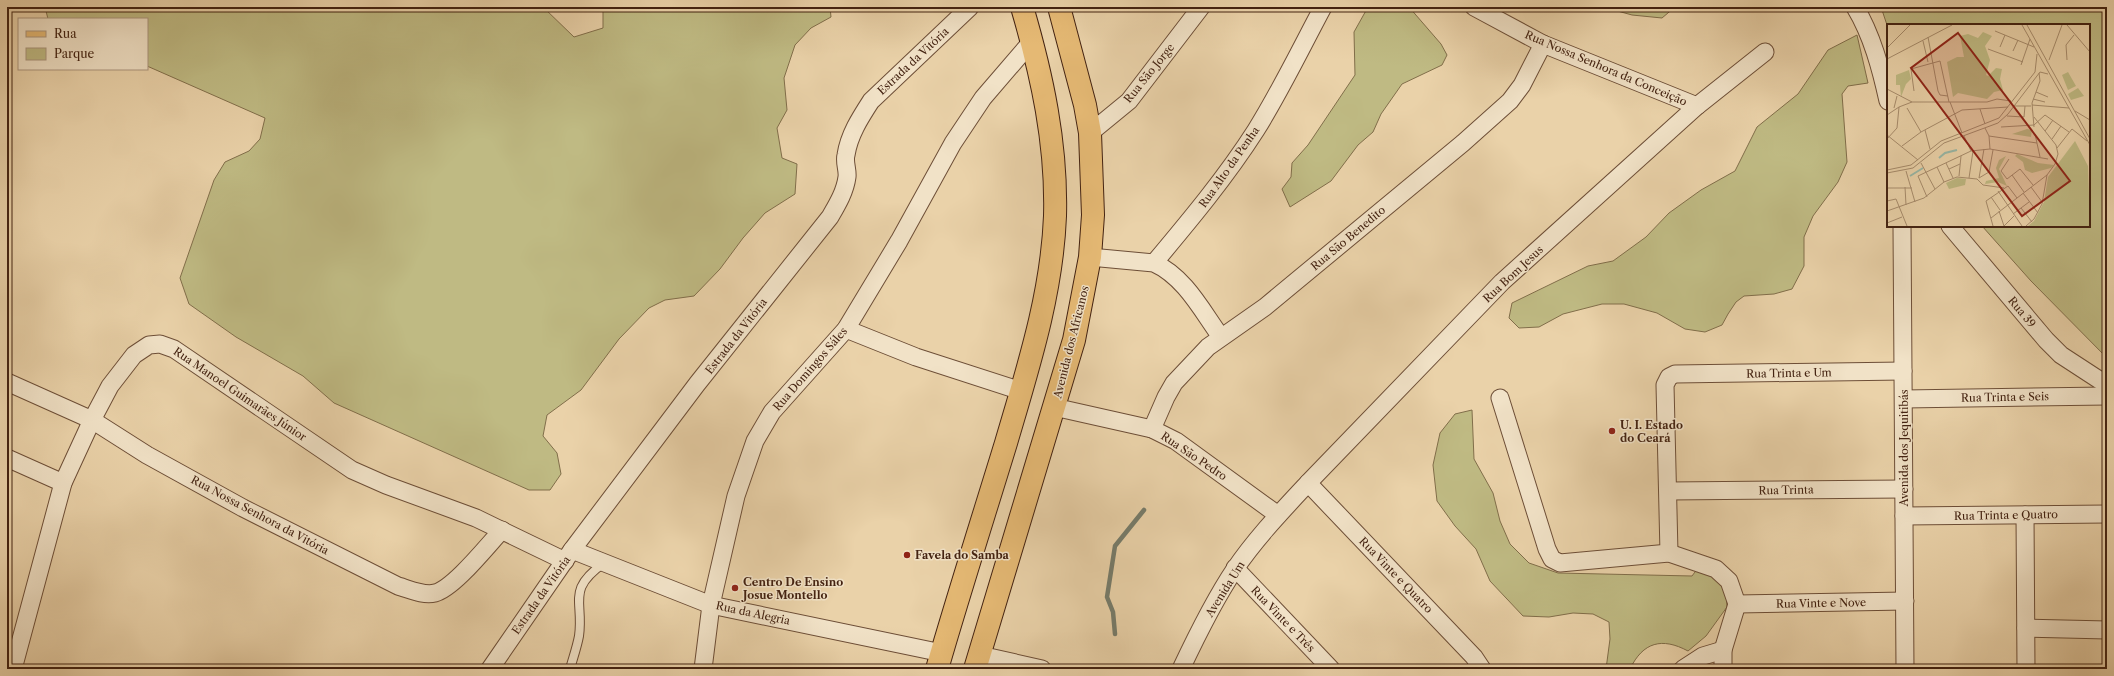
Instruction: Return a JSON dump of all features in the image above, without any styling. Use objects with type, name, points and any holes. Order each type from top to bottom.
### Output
[{"type":"main road","points":[[939,661],[1022,391],[1040,323],[1048,287],[1053,252],[1055,215],[1054,167],[1050,123],[1032,41],[1022,7]]},
{"type":"main road","name":"Avenida dos Africanos","points":[[977,662],[1074,340],[1090,257],[1093,215],[1090,133],[1085,105],[1059,7]]},
{"type":"main road","points":[[1032,41],[1065,30]]},
{"type":"street","name":"Estrada da Vitória","points":[[490,669],[569,556],[697,384],[830,217],[841,198],[847,177],[845,156],[851,138],[858,120],[871,101],[970,7]]},
{"type":"street","name":"Rua São Jorge","points":[[1090,133],[1129,101],[1201,7]]},
{"type":"street","name":"Rua Alto da Penha","points":[[1154,263],[1201,207],[1236,159],[1274,98],[1323,7]]},
{"type":"street","name":"Rua Nossa Senhora da Conceição","points":[[1474,7],[1543,44],[1697,106]]},
{"type":"street","points":[[1855,7],[1861,17],[1877,56],[1887,97]]},
{"type":"street","name":"Rua Domingos Sáles","points":[[703,669],[710,604],[736,496],[755,441],[772,412],[846,328],[899,241],[953,143],[983,98],[1032,41]]},
{"type":"street","name":"Rua São Benedito","points":[[1152,429],[1174,383],[1208,347],[1265,307],[1463,143],[1510,101],[1522,85],[1543,44]]},
{"type":"street","name":"Rua Bom Jesus","points":[[1278,515],[1502,282],[1697,106],[1765,52]]},
{"type":"street","name":"Avenida dos Jequitibás","points":[[1902,227],[1905,669]]},
{"type":"street","name":"Rua 39","points":[[1951,227],[2046,340],[2061,354],[2107,385]]},
{"type":"street","points":[[1090,257],[1154,263],[1178,278],[1221,338]]},
{"type":"street","points":[[846,328],[916,357],[1022,391]]},
{"type":"street","name":"Rua Manoel Guimarães Júnior","points":[[13,669],[63,483],[92,420],[110,386],[134,355],[149,345],[160,344],[174,349],[352,470],[386,485],[476,518],[502,530],[569,556]]},
{"type":"street","name":"Rua Trinta e Um","points":[[1669,491],[1665,386],[1669,377],[1675,374],[1903,371]]},
{"type":"street","name":"Rua Nossa Senhora da Vitória","points":[[7,382],[92,420],[147,455],[243,508],[392,583],[418,592],[433,594],[446,588],[502,530]]},
{"type":"street","name":"Rua Trinta e Seis","points":[[1904,399],[2107,396]]},
{"type":"street","points":[[1500,398],[1547,549],[1552,559],[1560,563],[1669,554],[1697,561],[1724,575],[1732,588],[1737,604],[1724,650],[1723,669]]},
{"type":"street","name":"Rua São Pedro","points":[[1054,407],[1152,429],[1176,441],[1278,515]]},
{"type":"street","points":[[7,458],[63,483]]},
{"type":"street","name":"Rua Vinte e Quatro","points":[[1308,483],[1474,657],[1482,669]]},
{"type":"street","name":"Rua Trinta","points":[[1669,491],[1904,489]]},
{"type":"street","points":[[1669,491],[1669,554]]},
{"type":"street","name":"Rua Trinta e Quatro","points":[[1904,516],[2107,514]]},
{"type":"street","name":"Avenida Um","points":[[1181,669],[1216,600],[1235,568],[1278,515]]},
{"type":"street","points":[[2025,515],[2026,669]]},
{"type":"street","name":"Rua da Alegria","points":[[569,556],[604,563],[710,604],[939,661]]},
{"type":"street","name":"Rua Vinte e Três","points":[[1235,568],[1331,669]]},
{"type":"street","name":"Rua Vinte e Nove","points":[[1737,604],[1905,602]]},
{"type":"street","points":[[2026,628],[2107,630]]},
{"type":"street","points":[[1683,669],[1703,656],[1724,650]]},
{"type":"street","points":[[977,662],[1042,669]]},
{"type":"lane","points":[[570,669],[579,636],[579,594],[584,581],[604,563]]},
{"type":"green space","points":[[45,7],[543,7],[574,37],[603,28],[603,7],[830,7],[831,17],[811,28],[795,45],[784,78],[787,110],[777,128],[782,158],[797,164],[795,194],[765,213],[743,238],[720,269],[694,296],[665,300],[649,308],[619,339],[581,390],[547,415],[543,436],[557,453],[561,474],[550,490],[529,490],[334,403],[303,376],[236,337],[189,304],[180,278],[214,180],[225,162],[249,151],[260,139],[265,118],[148,66],[148,18],[48,18]]},
{"type":"green space","points":[[1368,7],[1409,7],[1441,44],[1447,55],[1442,65],[1402,84],[1381,114],[1373,132],[1358,145],[1331,181],[1290,207],[1282,189],[1291,177],[1292,163],[1308,145],[1355,75],[1354,32]]},
{"type":"green space","points":[[1603,7],[1675,7],[1662,18],[1632,15]]},
{"type":"green space","points":[[1881,7],[2107,7],[2107,358],[2031,281],[1983,227],[2090,227],[2090,24],[1887,25]]},
{"type":"green space","points":[[1857,35],[1868,83],[1848,86],[1842,94],[1847,162],[1838,182],[1813,216],[1804,237],[1804,266],[1792,289],[1774,294],[1744,296],[1736,302],[1722,325],[1705,332],[1685,329],[1657,313],[1624,304],[1602,304],[1563,314],[1539,327],[1519,328],[1509,318],[1512,303],[1588,266],[1613,261],[1646,237],[1669,213],[1701,190],[1735,171],[1757,127],[1798,94],[1828,50]]},
{"type":"green space","points":[[1472,410],[1474,459],[1493,493],[1500,521],[1510,544],[1529,563],[1558,573],[1692,576],[1698,568],[1713,574],[1726,592],[1727,607],[1706,636],[1688,651],[1670,644],[1662,643],[1647,648],[1635,660],[1630,669],[1606,669],[1610,639],[1609,622],[1593,614],[1573,613],[1549,617],[1523,616],[1490,581],[1476,549],[1455,526],[1437,501],[1433,465],[1440,433],[1455,414]]},
{"type":"waterway","points":[[1115,634],[1113,612],[1107,597],[1115,546],[1144,510]]},
{"type":"place","name":"U. I. Estado do Ceará","points":[[1612,431]]},
{"type":"place","name":"Favela do Samba","points":[[907,555]]},
{"type":"place","name":"Centro De Ensino Josue Montello","points":[[735,588]]}]
